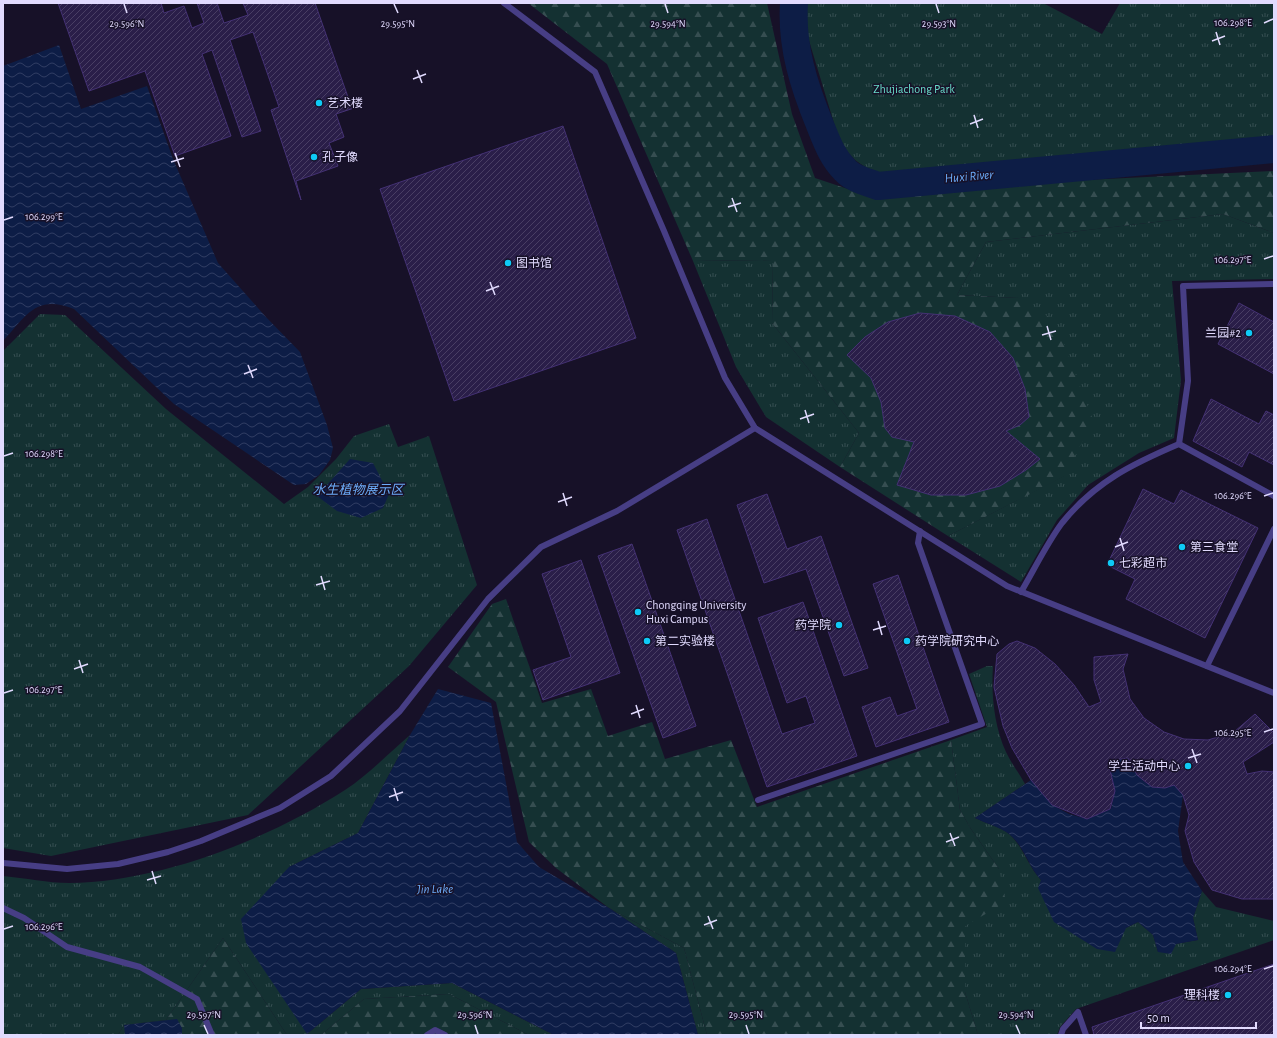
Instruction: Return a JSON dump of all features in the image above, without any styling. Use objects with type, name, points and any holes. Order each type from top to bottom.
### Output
[{"type":"lane","points":[[504,3],[595,72],[664,231],[725,378],[755,428],[1007,586],[1274,692]]},
{"type":"lane","points":[[1180,444],[1188,381],[1183,286],[1274,284]]},
{"type":"lane","points":[[3,863],[67,868],[118,864],[168,852],[201,841],[280,808],[331,776],[400,711],[488,599],[541,547],[617,511],[755,428]]},
{"type":"lane","points":[[1180,444],[1274,496]]},
{"type":"lane","points":[[1022,592],[1061,524],[1093,490],[1140,460],[1180,444]]},
{"type":"lane","points":[[1207,666],[1274,529]]},
{"type":"lane","points":[[758,800],[982,724],[918,543],[920,531]]},
{"type":"lane","points":[[3,908],[24,918],[67,947],[140,967],[197,999],[212,1035]]},
{"type":"lane","points":[[1061,1035],[1062,1029],[1078,1012],[1086,1035]]},
{"type":"lane","points":[[428,1035],[435,1030],[445,1035]]},
{"type":"green space","points":[[528,3],[767,3],[792,114],[815,178],[863,194],[1064,181],[1274,171],[1274,233],[1223,214],[986,242],[957,295],[1019,298],[1055,321],[1093,420],[1065,476],[948,536],[840,467],[859,433],[772,323],[773,260],[693,261],[607,64]]},
{"type":"green space","name":"Zhujiachong Park","points":[[804,3],[1043,3],[1102,34],[1120,3],[1270,3],[1274,5],[1274,144],[906,175],[882,173],[868,169],[855,160],[846,150],[837,133],[807,34],[804,20]]},
{"type":"green space","points":[[1223,214],[1274,233],[1274,279],[1172,281],[1181,380],[1174,438],[1139,453],[1088,485],[1057,520],[1021,582],[948,536],[1064,476],[1019,298],[957,295],[986,242]]},
{"type":"green space","points":[[773,260],[772,323],[859,433],[840,467],[766,417],[736,367],[693,261]]},
{"type":"green space","points":[[40,314],[65,315],[166,409],[284,504],[308,487],[336,459],[354,436],[389,424],[398,447],[429,436],[477,585],[409,666],[248,815],[51,856],[3,848],[3,351]]},
{"type":"green space","points":[[506,599],[542,703],[591,689],[608,736],[652,722],[665,759],[731,740],[757,807],[951,740],[960,810],[971,829],[999,869],[1006,902],[965,926],[965,992],[978,1035],[707,1035],[684,948],[609,908],[556,868],[529,842],[496,702],[448,667],[492,604]]},
{"type":"green space","points":[[987,666],[993,666],[992,688],[994,710],[1002,742],[1008,756],[1025,784],[975,818],[997,827],[1009,834],[1018,844],[1032,869],[1041,880],[1126,928],[1138,922],[1153,935],[1158,952],[1175,944],[1198,940],[1193,918],[1202,891],[1216,907],[1274,921],[1274,940],[1076,1009],[1060,1027],[1057,1035],[978,1035],[965,992],[965,926],[999,869],[971,829],[960,810],[951,740],[987,727],[969,674]]},
{"type":"green space","points":[[410,735],[358,833],[289,867],[307,1034],[361,989],[452,983],[554,1035],[529,1035],[449,994],[364,999],[321,1035],[287,1035],[223,938],[166,1020],[124,1025],[118,1035],[3,1035],[3,876],[61,883],[104,881],[140,875],[176,866],[213,854],[248,841],[283,825],[345,790],[370,771]]},
{"type":"green space","points":[[609,908],[684,948],[707,1035],[698,1035],[676,953]]},
{"type":"green space","points":[[223,938],[287,1035],[118,1035],[124,1025],[166,1020]]},
{"type":"green space","points":[[449,994],[529,1035],[321,1035],[364,999]]},
{"type":"water","points":[[59,45],[81,109],[147,86],[173,159],[218,263],[265,316],[300,352],[327,425],[333,448],[330,460],[319,475],[306,484],[294,485],[174,404],[74,309],[61,305],[50,304],[41,306],[26,315],[3,341],[3,66]]},
{"type":"water","name":"水生植物展示区","points":[[350,459],[373,463],[389,494],[383,508],[361,518],[337,511],[317,496]]},
{"type":"water","name":"Jin Lake","points":[[438,689],[491,703],[517,842],[539,867],[609,908],[676,953],[698,1035],[554,1035],[452,983],[361,989],[307,1034],[246,943],[241,919],[289,867],[358,833],[410,735]]},
{"type":"water","points":[[1128,758],[1140,778],[1145,782],[1151,786],[1158,787],[1174,785],[1183,795],[1178,831],[1183,862],[1202,891],[1193,918],[1198,940],[1176,944],[1171,954],[1158,952],[1153,935],[1138,922],[1126,928],[1115,952],[1097,949],[1054,922],[1038,888],[1041,880],[1018,844],[1009,834],[997,827],[975,818],[1031,780],[1052,805],[1069,814],[1087,819],[1111,809],[1115,791],[1108,761]]},
{"type":"water","points":[[177,1019],[182,1028],[182,1035],[125,1035],[124,1025]]},
{"type":"building","name":"艺术楼","points":[[58,3],[161,3],[164,13],[184,6],[192,28],[204,23],[197,3],[217,3],[224,23],[248,15],[243,3],[315,3],[349,100],[357,98],[360,106],[336,114],[344,137],[329,143],[338,166],[296,181],[301,200],[271,110],[279,107],[253,32],[230,40],[261,131],[242,137],[212,50],[202,54],[231,136],[175,156],[145,71],[89,91]]},
{"type":"building","name":"图书馆","points":[[563,126],[636,338],[454,401],[380,189]]},
{"type":"building","name":"兰园#2","points":[[1239,303],[1274,322],[1274,374],[1218,344]]},
{"type":"building","points":[[920,313],[955,316],[990,332],[1013,358],[1025,389],[1029,417],[1020,425],[1006,431],[1040,459],[1026,470],[1000,486],[966,495],[931,495],[897,485],[914,442],[892,437],[885,428],[881,402],[871,378],[847,355],[865,337],[888,322]]},
{"type":"building","points":[[1211,399],[1259,424],[1266,411],[1274,415],[1274,465],[1249,452],[1242,467],[1193,441]]},
{"type":"building","name":"第三食堂","points":[[1143,489],[1174,504],[1181,490],[1258,528],[1205,638],[1126,599],[1135,579],[1107,565]]},
{"type":"building","name":"药学院","points":[[767,494],[787,549],[821,536],[868,668],[844,676],[806,569],[764,583],[737,505]]},
{"type":"building","points":[[707,519],[782,734],[815,723],[806,696],[787,703],[758,618],[803,602],[857,756],[767,787],[677,530]]},
{"type":"building","name":"第二实验楼","points":[[632,544],[696,726],[663,738],[598,556]]},
{"type":"building","points":[[581,560],[620,673],[543,700],[533,670],[571,657],[542,574]]},
{"type":"building","name":"药学院研究中心","points":[[898,575],[949,722],[876,747],[862,707],[890,697],[897,716],[917,709],[873,584]]},
{"type":"building","name":"学生活动中心","points":[[1017,641],[1035,648],[1055,664],[1074,685],[1089,707],[1101,702],[1094,680],[1094,657],[1128,654],[1123,669],[1130,699],[1144,718],[1164,732],[1184,739],[1208,740],[1234,732],[1255,714],[1274,733],[1274,742],[1243,762],[1247,774],[1262,771],[1274,772],[1274,899],[1242,899],[1212,890],[1194,862],[1185,831],[1189,815],[1183,795],[1174,785],[1165,788],[1152,787],[1137,775],[1128,758],[1108,761],[1115,791],[1110,809],[1087,819],[1052,805],[1031,780],[1012,748],[1003,726],[994,687],[997,654],[1009,644]]},
{"type":"building","name":"理科楼","points":[[1274,964],[1274,1035],[1094,1035],[1092,1027]]},
{"type":"waterway","name":"Huxi River","points":[[794,3],[795,35],[800,66],[814,110],[833,155],[840,165],[852,176],[878,186],[1274,149]]},
{"type":"place","name":"艺术楼","points":[[319,103]]},
{"type":"place","name":"孔子像","points":[[314,157]]},
{"type":"place","name":"图书馆","points":[[508,263]]},
{"type":"place","name":"兰园#2","points":[[1249,333]]},
{"type":"place","name":"第三食堂","points":[[1182,547]]},
{"type":"place","name":"七彩超市","points":[[1111,563]]},
{"type":"place","name":"Chongqing University Huxi Campus","points":[[638,612]]},
{"type":"place","name":"药学院","points":[[839,625]]},
{"type":"place","name":"第二实验楼","points":[[647,641]]},
{"type":"place","name":"药学院研究中心","points":[[907,641]]},
{"type":"place","name":"学生活动中心","points":[[1188,766]]},
{"type":"place","name":"理科楼","points":[[1228,995]]}]
